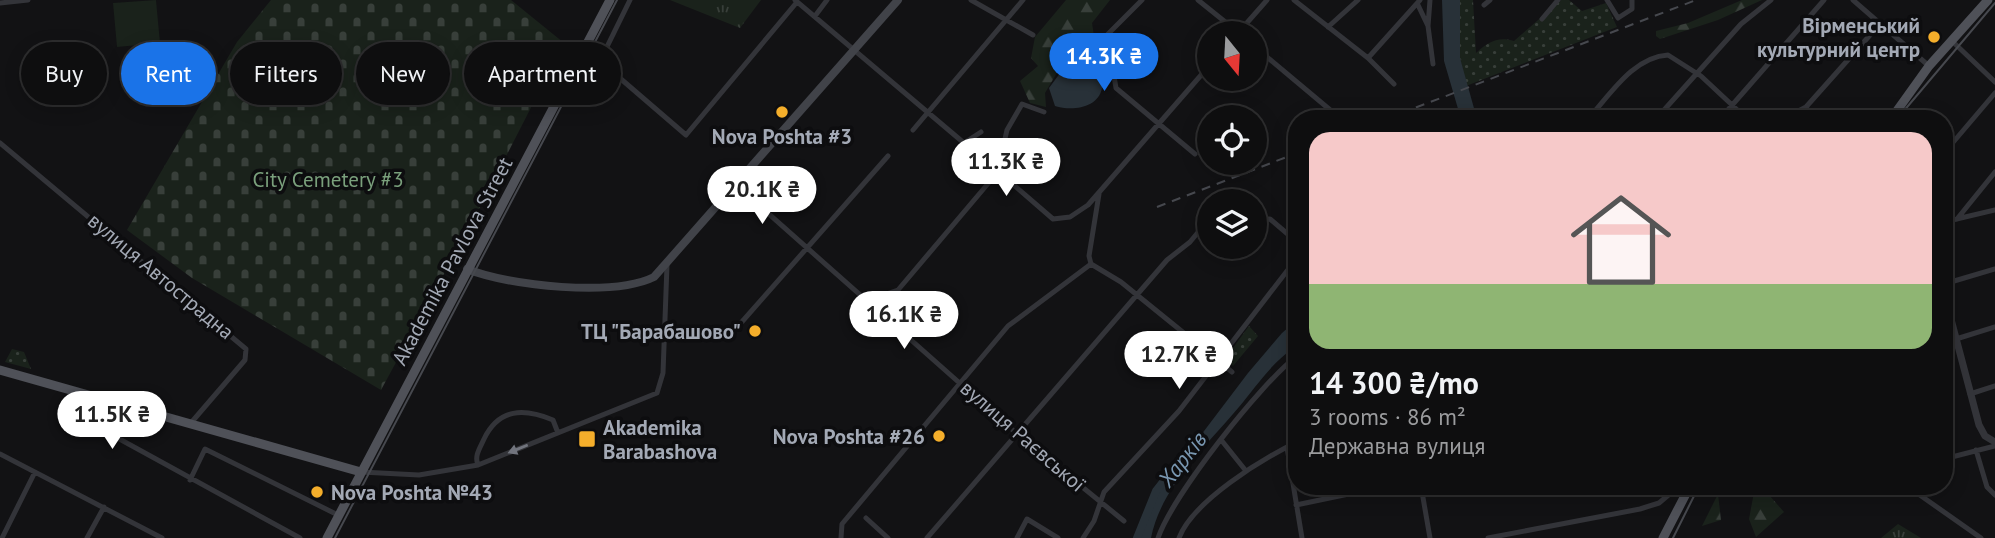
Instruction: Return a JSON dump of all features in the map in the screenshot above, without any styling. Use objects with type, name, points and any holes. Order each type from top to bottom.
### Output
[{"type":"main road","name":"Akademika Pavlova Street","points":[[327,538],[610,0]]},
{"type":"main road","points":[[467,269],[498,279],[587,288],[643,281],[667,265],[898,0]]},
{"type":"main road","points":[[1897,110],[1929,66],[1989,0]]},
{"type":"main road","points":[[0,370],[361,472]]},
{"type":"main road","points":[[1663,538],[1685,495]]},
{"type":"street","points":[[0,3],[28,0]]},
{"type":"street","points":[[630,0],[600,61],[686,135],[796,1],[964,143],[981,132]]},
{"type":"street","points":[[815,16],[827,0]]},
{"type":"street","points":[[971,0],[1004,21],[1034,35]]},
{"type":"street","points":[[914,130],[927,110],[1023,0]]},
{"type":"street","points":[[1142,0],[1107,35],[1116,88],[1195,155]]},
{"type":"street","points":[[1198,0],[1224,21]]},
{"type":"street","points":[[1249,21],[1266,0]]},
{"type":"street","points":[[1294,0],[1368,58],[1394,84]]},
{"type":"street","points":[[1328,27],[1357,0]]},
{"type":"street","points":[[1430,0],[1428,26],[1433,64]]},
{"type":"street","points":[[1484,5],[1490,0]]},
{"type":"street","points":[[1542,19],[1558,0]]},
{"type":"street","points":[[1607,0],[1612,14],[1618,18],[1632,9],[1632,0]]},
{"type":"street","points":[[1664,110],[1741,24],[1769,0]]},
{"type":"street","points":[[1728,110],[1824,0]]},
{"type":"street","points":[[1853,0],[1929,66]]},
{"type":"street","points":[[1368,58],[1418,7],[1428,26]]},
{"type":"street","points":[[1800,110],[1806,107],[1879,25]]},
{"type":"street","points":[[1951,41],[1995,82]]},
{"type":"street","points":[[1596,110],[1637,65],[1660,55],[1672,56],[1739,110]]},
{"type":"street","points":[[1267,57],[1330,110]]},
{"type":"street","points":[[979,155],[1053,219],[1070,217],[1099,194],[1197,80]]},
{"type":"street","points":[[1953,142],[1995,93]]},
{"type":"street","points":[[866,301],[898,290],[997,173],[1007,130],[1022,104],[1044,112]]},
{"type":"street","name":"вулиця Автострадна","points":[[0,143],[246,349],[244,360],[190,424]]},
{"type":"street","points":[[740,324],[888,156]]},
{"type":"street","points":[[1957,219],[1995,172]]},
{"type":"street","name":"вулиця Раєвської","points":[[735,184],[866,301],[960,380],[1016,433],[1124,521]]},
{"type":"street","points":[[1099,194],[1089,256],[1091,264],[1232,372]]},
{"type":"street","points":[[1969,203],[1971,211],[1976,215]]},
{"type":"street","points":[[1953,220],[1995,210]]},
{"type":"street","points":[[1267,219],[1288,234]]},
{"type":"street","points":[[928,538],[1167,260],[1190,243],[1197,234]]},
{"type":"street","points":[[841,538],[842,524],[1008,326],[1091,264]]},
{"type":"street","points":[[361,472],[422,475],[478,465],[657,393],[663,373],[667,265]]},
{"type":"street","points":[[1953,281],[1995,269]]},
{"type":"street","points":[[1083,538],[1094,521],[1099,502],[1118,475],[1179,411],[1288,270]]},
{"type":"street","points":[[1956,339],[1995,327]]},
{"type":"street","points":[[1953,328],[1981,430],[1995,444],[1953,456]]},
{"type":"street","points":[[1158,538],[1176,501],[1222,441],[1288,366]]},
{"type":"street","points":[[1970,394],[1995,386]]},
{"type":"street","points":[[91,397],[83,419],[300,538]]},
{"type":"street","points":[[478,465],[476,458],[486,436],[493,423],[502,417],[521,411],[535,412],[553,420],[558,433]]},
{"type":"street","points":[[1222,441],[1246,471]]},
{"type":"street","points":[[1179,538],[1196,514],[1246,471],[1287,447],[1288,453]]},
{"type":"street","points":[[190,480],[205,449],[338,515]]},
{"type":"street","points":[[1976,450],[1987,487],[1995,495]]},
{"type":"street","points":[[0,454],[162,538]]},
{"type":"street","points":[[2,538],[35,472]]},
{"type":"street","points":[[1294,495],[1302,538]]},
{"type":"street","points":[[1296,505],[1344,495]]},
{"type":"street","points":[[1423,495],[1430,538]]},
{"type":"street","points":[[1488,538],[1640,509],[1659,503],[1668,495]]},
{"type":"street","points":[[1920,495],[1981,538]]},
{"type":"street","points":[[87,538],[104,507]]},
{"type":"street","points":[[866,517],[888,538]]},
{"type":"street","points":[[1017,538],[1027,519],[1058,538]]},
{"type":"green space","points":[[156,0],[160,42],[121,42],[121,47],[117,47],[113,3]]},
{"type":"green space","name":"City Cemetery #3","points":[[271,0],[511,0],[563,42],[464,42],[464,105],[532,105],[381,390],[192,278],[127,230],[200,105],[216,105],[216,78],[230,54],[230,105],[342,105],[342,42],[237,42]]},
{"type":"green space","points":[[670,0],[761,0],[740,28]]},
{"type":"green space","points":[[1066,0],[1110,0],[1092,23],[1095,43],[1068,54],[1045,93],[1046,107],[1030,103],[1020,81],[1038,66],[1031,58],[1035,37]]},
{"type":"green space","points":[[1460,0],[1473,0],[1476,53],[1494,41],[1514,41],[1561,0],[1569,0],[1582,11],[1606,3],[1617,27],[1466,86],[1460,58]]},
{"type":"green space","points":[[1742,0],[1762,0],[1718,20],[1660,39],[1656,36],[1656,31],[1688,23]]},
{"type":"green space","points":[[1249,326],[1258,336],[1233,366],[1225,359]]},
{"type":"green space","points":[[12,349],[24,352],[31,369],[5,362]]},
{"type":"green space","points":[[1718,495],[1718,495],[1721,520],[1702,526]]},
{"type":"green space","points":[[1754,495],[1769,495],[1784,512],[1756,537],[1749,519]]},
{"type":"green space","points":[[1898,524],[1921,538],[1881,538]]},
{"type":"shaded area","points":[[1442,0],[1460,0],[1460,58],[1474,110],[1458,110],[1444,61]]},
{"type":"shaded area","points":[[1090,48],[1100,54],[1103,80],[1099,95],[1083,107],[1055,106],[1049,88],[1072,57]]},
{"type":"shaded area","points":[[1288,328],[1288,352],[1272,367],[1175,484],[1156,519],[1151,538],[1139,538],[1154,497],[1248,373]]},
{"type":"waterway","name":"Харків","points":[[1137,538],[1156,491],[1196,440]]},
{"type":"tram line","points":[[335,538],[617,0]]},
{"type":"tram line","points":[[1905,110],[1995,3]]},
{"type":"tram line","points":[[1673,538],[1694,495]]},
{"type":"railway","points":[[1409,110],[1696,0]]},
{"type":"railway","points":[[1157,207],[1288,156]]},
{"type":"place","name":"Вірменський культурний центр","points":[[1934,37]]},
{"type":"place","name":"Nova Poshta #3","points":[[782,112]]},
{"type":"place","name":"ТЦ \"Барабашово\"","points":[[755,331]]},
{"type":"place","name":"Nova Poshta #26","points":[[939,436]]},
{"type":"place","name":"Akademіka Barabashova","points":[[587,439]]},
{"type":"place","name":"Nova Poshta №43","points":[[317,492]]}]
